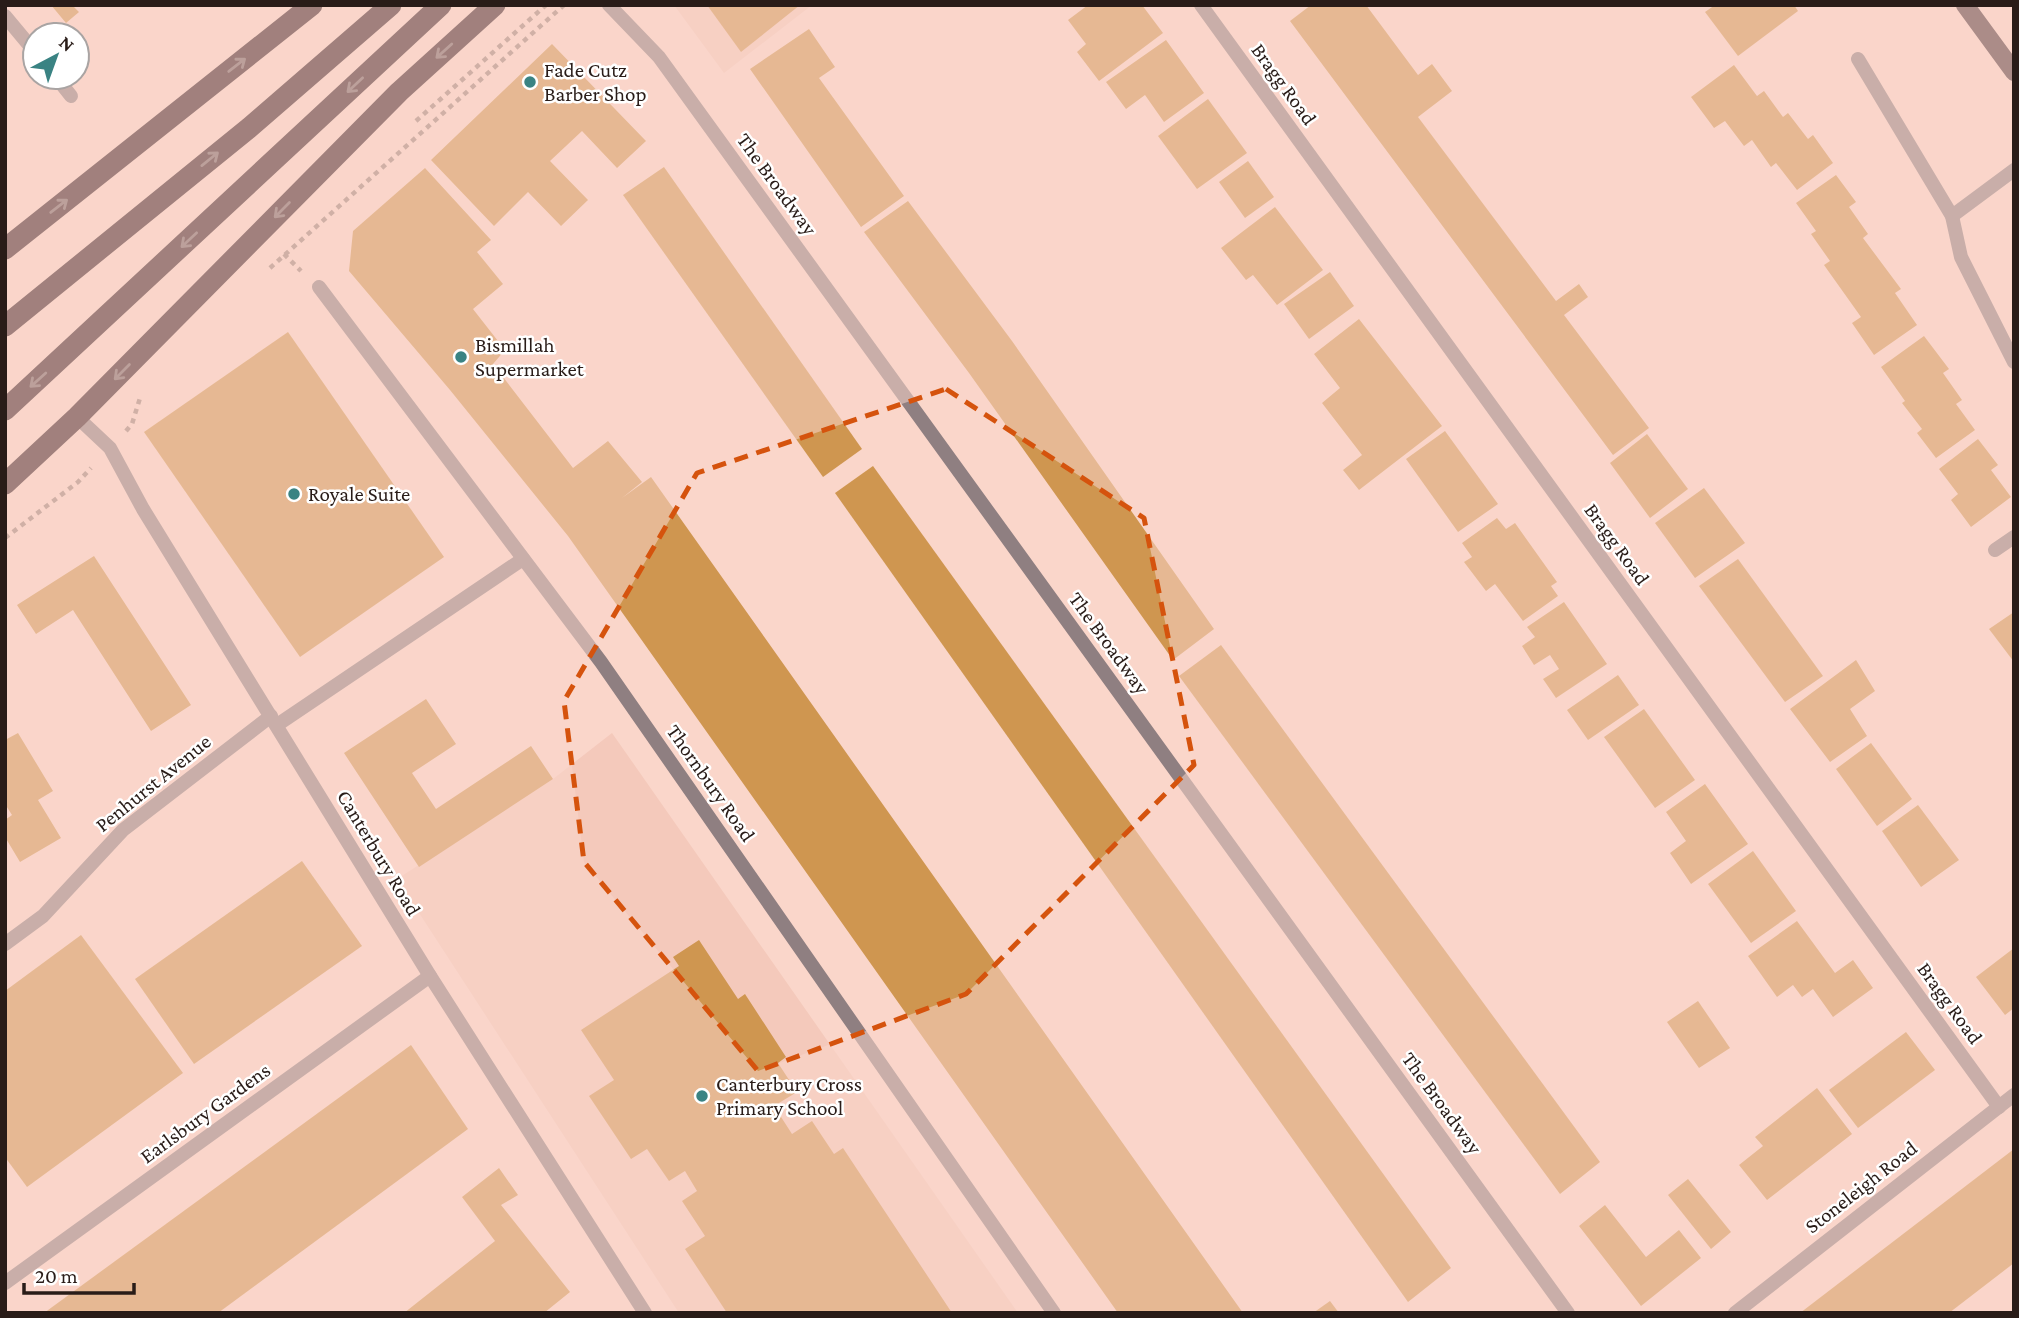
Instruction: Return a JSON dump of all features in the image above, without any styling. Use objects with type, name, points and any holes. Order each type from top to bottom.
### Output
[{"type":"highway","points":[[5,249],[312,5]]},
{"type":"highway","points":[[5,326],[249,128],[391,5]]},
{"type":"highway","points":[[5,410],[441,5]]},
{"type":"highway","points":[[5,484],[78,417],[399,92],[495,5]]},
{"type":"main road","points":[[1965,5],[2014,72]]},
{"type":"street","name":"The Broadway","points":[[609,5],[659,57],[1568,1313]]},
{"type":"street","name":"Bragg Road","points":[[1201,5],[1999,1107]]},
{"type":"street","points":[[5,16],[21,35]]},
{"type":"street","points":[[1858,59],[1952,216],[1961,257],[2014,362]]},
{"type":"street","points":[[67,91],[71,96]]},
{"type":"street","points":[[1952,216],[2014,170]]},
{"type":"street","name":"Thornbury Road","points":[[319,287],[609,673],[1054,1313]]},
{"type":"street","name":"Canterbury Road","points":[[78,417],[110,448],[143,509],[639,1311]]},
{"type":"street","points":[[1996,550],[2014,537]]},
{"type":"street","name":"Penhurst Avenue","points":[[5,944],[43,916],[123,830],[274,720],[523,559]]},
{"type":"street","name":"Earlsbury Gardens","points":[[5,1283],[430,976]]},
{"type":"street","name":"Stoneleigh Road","points":[[1735,1313],[2014,1095]]},
{"type":"path","points":[[481,63],[546,5]]},
{"type":"path","points":[[265,273],[564,5]]},
{"type":"path","points":[[132,424],[140,396]]},
{"type":"path","points":[[5,538],[78,481]]},
{"type":"highlighted area","points":[[946,389],[1144,518],[1194,765],[966,994],[758,1071],[584,862],[564,701],[697,473]]},
{"type":"shaded area","points":[[674,5],[812,5],[724,73]]},
{"type":"shaded area","name":"Canterbury Cross Primary School","points":[[612,733],[1018,1313],[679,1313],[397,879],[553,779]]},
{"type":"building","points":[[51,5],[77,5],[74,7],[79,12],[68,21],[64,21]]},
{"type":"building","points":[[707,5],[800,5],[741,52]]},
{"type":"building","points":[[1088,5],[1142,5],[1163,33],[1099,81],[1077,52],[1086,44],[1068,20]]},
{"type":"building","points":[[1311,5],[1366,5],[1418,75],[1432,64],[1452,91],[1418,117],[1556,301],[1579,284],[1588,297],[1564,315],[1649,428],[1613,455],[1290,21]]},
{"type":"building","points":[[1715,5],[1794,5],[1798,11],[1738,56],[1705,12]]},
{"type":"building","points":[[809,29],[835,67],[819,78],[904,196],[861,227],[750,69]]},
{"type":"building","points":[[1166,40],[1204,93],[1164,122],[1145,95],[1126,109],[1106,82]]},
{"type":"building","points":[[552,44],[646,141],[617,168],[582,131],[550,161],[588,200],[561,226],[528,192],[494,226],[431,160]]},
{"type":"building","points":[[1734,65],[1757,96],[1764,91],[1783,117],[1788,113],[1808,139],[1813,135],[1833,163],[1797,190],[1776,163],[1771,167],[1752,140],[1744,146],[1725,121],[1714,128],[1691,97]]},
{"type":"building","points":[[1208,99],[1247,153],[1197,189],[1158,136]]},
{"type":"building","points":[[1248,161],[1274,197],[1245,218],[1219,182]]},
{"type":"building","points":[[664,167],[862,449],[823,477],[623,195]]},
{"type":"building","points":[[425,168],[491,240],[477,252],[503,284],[473,309],[505,350],[493,364],[573,468],[608,441],[642,482],[622,498],[651,477],[1243,1313],[1118,1313],[568,536],[349,271],[353,231]]},
{"type":"building","points":[[1836,175],[1856,202],[1849,207],[1868,234],[1863,238],[1901,289],[1895,293],[1917,325],[1874,355],[1852,323],[1861,317],[1824,265],[1830,261],[1811,234],[1816,231],[1796,203]]},
{"type":"building","points":[[908,201],[1012,341],[1214,629],[1173,660],[969,373],[864,232]]},
{"type":"building","points":[[1275,207],[1323,270],[1277,305],[1253,275],[1246,280],[1221,248]]},
{"type":"building","points":[[1330,272],[1354,306],[1309,339],[1284,304]]},
{"type":"building","points":[[1359,319],[1442,426],[1359,490],[1343,470],[1362,455],[1322,403],[1340,388],[1314,354]]},
{"type":"building","name":"Royale Suite","points":[[288,332],[444,557],[300,657],[144,432]]},
{"type":"building","points":[[1924,336],[1949,369],[1943,373],[1962,400],[1956,404],[1975,430],[1936,458],[1917,433],[1922,429],[1902,403],[1905,401],[1881,367]]},
{"type":"building","points":[[1445,431],[1498,504],[1458,532],[1406,459]]},
{"type":"building","points":[[1647,434],[1688,489],[1650,518],[1610,463]]},
{"type":"building","points":[[1978,439],[1998,465],[1991,470],[2011,497],[1971,527],[1951,500],[1958,494],[1939,469]]},
{"type":"building","points":[[873,466],[1451,1268],[1408,1302],[835,493]]},
{"type":"building","points":[[1704,488],[1745,543],[1695,578],[1655,523]]},
{"type":"building","points":[[1497,518],[1506,529],[1515,523],[1557,582],[1551,586],[1558,596],[1523,621],[1495,584],[1486,591],[1464,562],[1472,557],[1462,543]]},
{"type":"building","points":[[94,556],[191,705],[151,731],[73,610],[36,634],[17,605]]},
{"type":"building","points":[[1738,559],[1823,676],[1785,702],[1699,586]]},
{"type":"building","points":[[1564,602],[1607,664],[1556,698],[1543,679],[1559,669],[1550,655],[1534,665],[1522,646],[1535,637],[1527,627]]},
{"type":"building","points":[[2014,612],[2014,662],[1989,629]]},
{"type":"building","points":[[1221,645],[1600,1162],[1560,1194],[1179,676]]},
{"type":"building","points":[[1856,660],[1875,691],[1850,709],[1867,736],[1830,762],[1790,709]]},
{"type":"building","points":[[1618,675],[1639,705],[1588,740],[1567,710]]},
{"type":"building","points":[[426,699],[456,744],[412,773],[436,809],[531,746],[553,779],[419,867],[344,753]]},
{"type":"building","points":[[1644,709],[1695,780],[1655,808],[1604,737]]},
{"type":"building","points":[[18,733],[53,791],[38,800],[61,838],[20,862],[5,837],[5,820],[12,815],[5,804],[5,740]]},
{"type":"building","points":[[1871,743],[1912,799],[1877,826],[1836,769]]},
{"type":"building","points":[[1705,784],[1748,844],[1691,884],[1670,853],[1686,841],[1666,812]]},
{"type":"building","points":[[1918,805],[1959,860],[1921,887],[1882,831]]},
{"type":"building","points":[[1753,851],[1796,911],[1751,943],[1708,884]]},
{"type":"building","points":[[302,861],[362,946],[194,1064],[135,979]]},
{"type":"building","points":[[1797,921],[1835,973],[1853,960],[1873,988],[1833,1017],[1813,989],[1802,997],[1793,985],[1777,997],[1748,956]]},
{"type":"building","points":[[81,935],[183,1073],[27,1187],[5,1157],[5,991]]},
{"type":"building","points":[[699,940],[738,999],[745,994],[786,1057],[778,1063],[797,1092],[774,1106],[792,1134],[812,1121],[834,1154],[843,1148],[952,1313],[727,1313],[685,1249],[705,1236],[682,1201],[697,1191],[685,1171],[669,1181],[647,1149],[631,1159],[589,1096],[614,1080],[581,1030],[679,966],[673,957]]},
{"type":"building","points":[[2014,948],[2014,1008],[2005,1015],[1976,977]]},
{"type":"building","points":[[1698,1001],[1730,1048],[1699,1068],[1667,1022]]},
{"type":"building","points":[[1906,1032],[1935,1070],[1858,1128],[1829,1090]]},
{"type":"building","points":[[411,1045],[468,1129],[218,1313],[44,1313]]},
{"type":"building","points":[[1817,1088],[1852,1134],[1767,1200],[1739,1165],[1763,1146],[1755,1137]]},
{"type":"building","points":[[2014,1149],[2014,1263],[1949,1313],[1800,1313]]},
{"type":"building","points":[[499,1168],[518,1195],[501,1205],[570,1292],[544,1313],[404,1313],[495,1241],[462,1197]]},
{"type":"building","points":[[1688,1179],[1731,1232],[1711,1249],[1668,1195]]},
{"type":"building","points":[[1605,1205],[1646,1257],[1679,1230],[1701,1258],[1641,1306],[1579,1226]]},
{"type":"building","points":[[1330,1301],[1339,1313],[1313,1313]]},
{"type":"place","name":"Fade Cutz Barber Shop","points":[[530,82]]},
{"type":"place","name":"Bismillah Supermarket","points":[[461,357]]},
{"type":"place","name":"Royale Suite","points":[[294,494]]},
{"type":"place","name":"Canterbury Cross Primary School","points":[[702,1096]]}]
